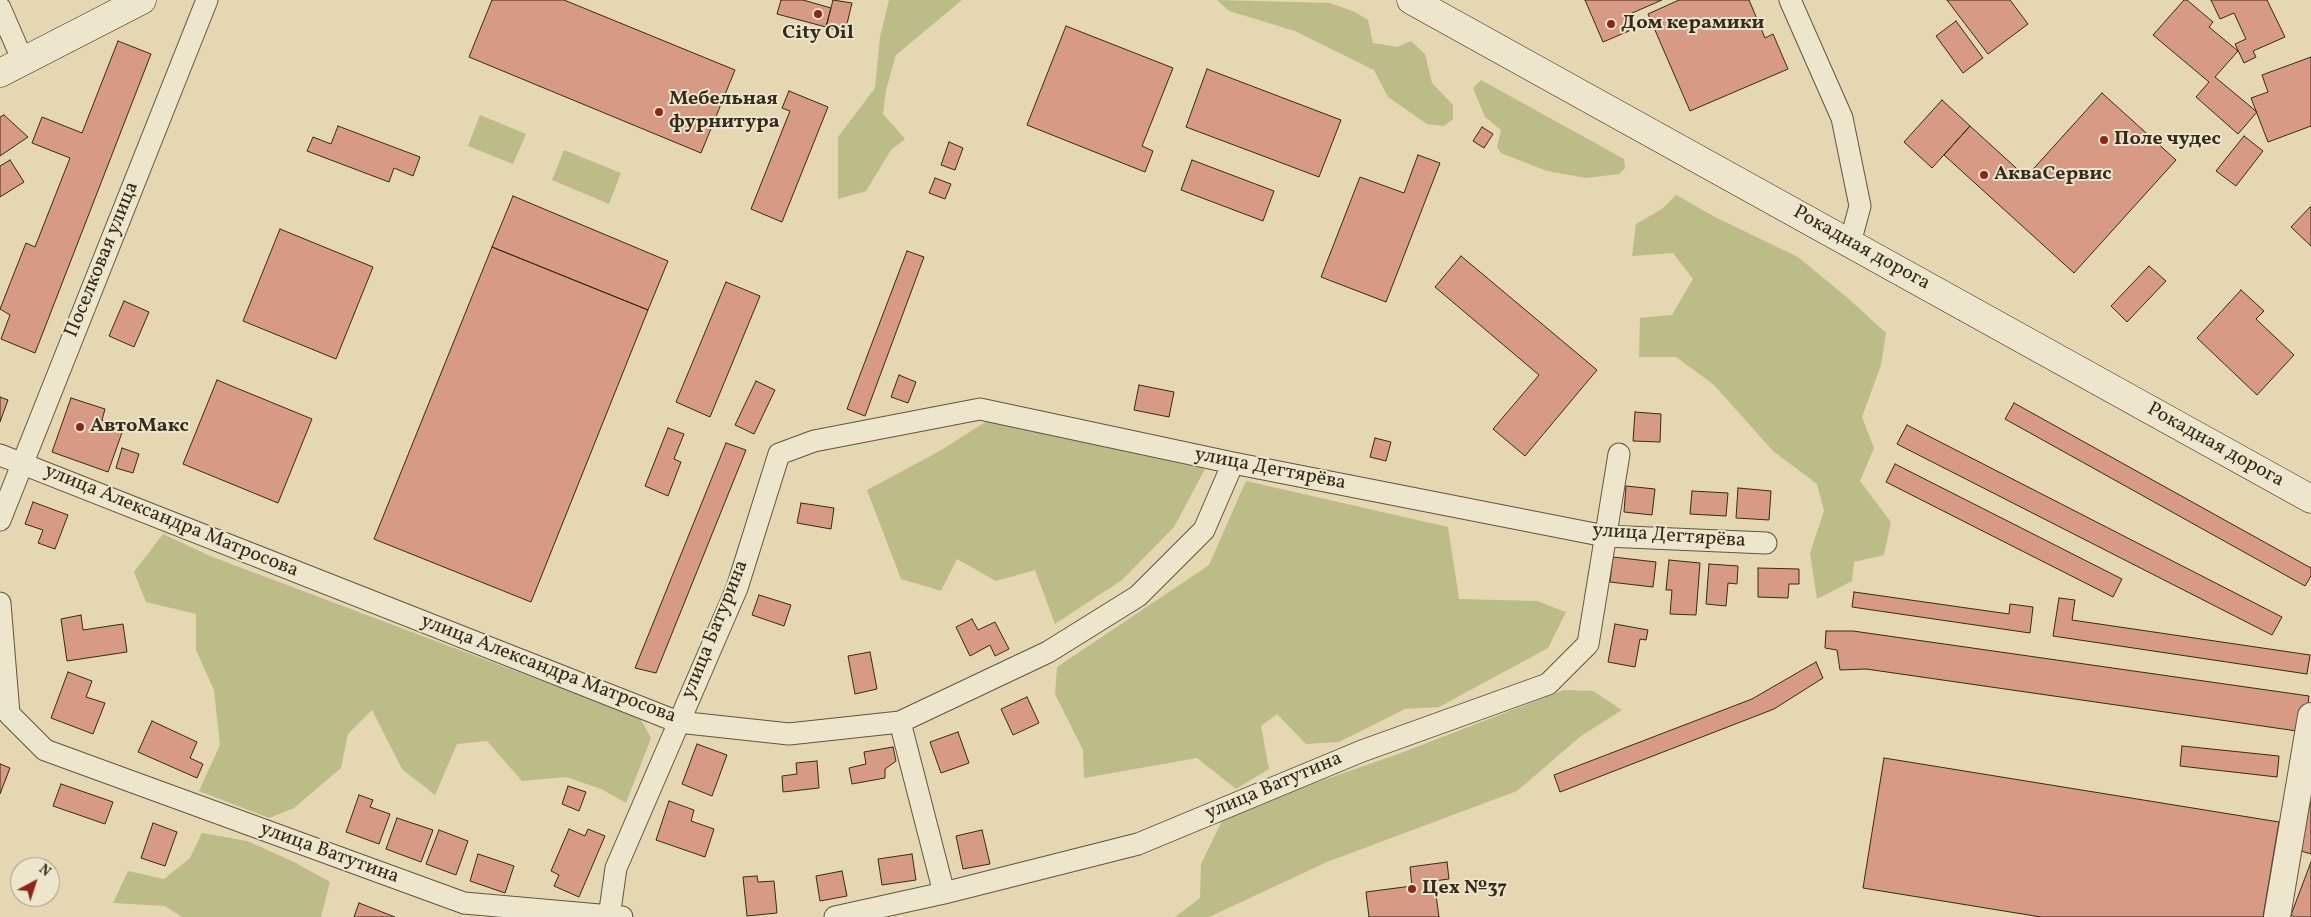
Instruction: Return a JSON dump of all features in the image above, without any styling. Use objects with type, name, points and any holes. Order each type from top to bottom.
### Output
[{"type":"main road","points":[[12,67],[142,0]]},
{"type":"main road","name":"Рокадная дорога","points":[[1412,0],[2311,499]]},
{"type":"street","name":"Поселковая улица","points":[[0,520],[207,0]]},
{"type":"street","points":[[1790,0],[1842,118],[1860,206],[1850,243]]},
{"type":"street","points":[[0,8],[12,67]]},
{"type":"street","name":"улица Дегтярёва","points":[[779,454],[814,442],[980,410],[1233,463],[1604,536],[1766,543]]},
{"type":"street","name":"улица Батурина","points":[[614,916],[616,868],[737,588],[779,454]]},
{"type":"street","name":"улица Ватутина","points":[[835,917],[944,893],[1138,844],[1362,750],[1548,684],[1588,644],[1604,536],[1619,454]]},
{"type":"street","name":"улица Александра Матросова","points":[[0,455],[678,722],[789,734],[900,722],[1048,652],[1138,596],[1204,530],[1233,463]]},
{"type":"street","name":"улица Ватутина","points":[[0,603],[9,714],[44,750],[464,903],[614,916]]},
{"type":"street","points":[[2277,917],[2311,716]]},
{"type":"street","points":[[900,722],[944,893]]},
{"type":"green space","points":[[889,0],[962,0],[896,55],[886,90],[883,114],[905,139],[891,150],[866,191],[838,199],[838,137],[875,88],[880,37]]},
{"type":"green space","points":[[1217,0],[1330,3],[1355,12],[1368,20],[1373,43],[1397,47],[1411,41],[1425,54],[1432,83],[1453,105],[1453,119],[1444,126],[1427,124],[1388,97],[1374,70],[1295,31],[1229,11]]},
{"type":"green space","points":[[1481,80],[1624,159],[1625,168],[1619,174],[1586,178],[1547,171],[1501,153],[1497,147],[1501,130],[1485,117],[1473,88]]},
{"type":"green space","points":[[480,115],[526,134],[513,164],[468,146]]},
{"type":"green space","points":[[564,150],[621,173],[609,204],[552,180]]},
{"type":"green space","points":[[1676,195],[1717,218],[1798,257],[1886,333],[1881,365],[1862,417],[1874,448],[1860,481],[1891,522],[1884,555],[1854,562],[1852,581],[1817,599],[1810,553],[1824,511],[1817,484],[1773,451],[1713,384],[1676,357],[1639,357],[1640,318],[1672,315],[1693,279],[1673,253],[1632,256],[1636,224],[1662,209]]},
{"type":"green space","points":[[987,421],[1205,469],[1174,527],[1122,580],[1055,624],[1035,570],[996,581],[957,559],[941,591],[901,579],[867,490],[938,452]]},
{"type":"green space","points":[[1246,481],[1448,527],[1459,599],[1537,601],[1566,612],[1548,648],[1439,707],[1405,709],[1339,742],[1306,744],[1277,714],[1261,726],[1269,769],[1236,789],[1197,758],[1084,778],[1083,750],[1055,694],[1057,667],[1209,565]]},
{"type":"green space","points":[[163,534],[210,556],[640,718],[651,738],[626,803],[601,789],[566,777],[522,781],[487,741],[457,744],[435,795],[402,769],[372,710],[348,734],[341,768],[294,808],[269,818],[199,791],[220,745],[214,690],[196,650],[196,614],[146,602],[134,572]]},
{"type":"green space","points":[[1564,690],[1593,691],[1622,710],[1581,736],[1517,791],[1327,862],[1209,917],[1175,917],[1200,898],[1201,864],[1222,821],[1312,784],[1401,753]]},
{"type":"green space","points":[[202,833],[247,841],[294,862],[330,882],[321,917],[182,917],[165,906],[113,903],[128,871],[164,879],[190,858]]},
{"type":"building","name":"Мебельная фурнитура","points":[[492,0],[564,0],[735,70],[701,153],[469,57]]},
{"type":"building","points":[[781,0],[803,0],[831,8],[826,27],[777,14]]},
{"type":"building","points":[[833,0],[852,3],[845,32],[826,27]]},
{"type":"building","name":"Дом керамики","points":[[1585,0],[1662,0],[1623,17],[1629,31],[1603,42]]},
{"type":"building","points":[[1679,0],[1749,0],[1765,38],[1773,34],[1788,69],[1690,111],[1648,14]]},
{"type":"building","points":[[1947,0],[2010,0],[2028,24],[1988,54]]},
{"type":"building","points":[[2184,0],[2187,0],[2213,22],[2209,27],[2238,51],[2215,77],[2257,112],[2238,134],[2196,97],[2209,82],[2153,35]]},
{"type":"building","points":[[2211,0],[2267,0],[2285,37],[2253,51],[2256,57],[2244,63],[2235,44],[2246,39],[2234,13],[2220,19]]},
{"type":"building","points":[[1956,21],[1983,58],[1963,73],[1936,36]]},
{"type":"building","points":[[1066,26],[1173,68],[1142,146],[1153,151],[1145,172],[1027,125]]},
{"type":"building","points":[[118,41],[151,54],[35,353],[1,339],[10,315],[0,309],[26,243],[35,247],[70,158],[32,143],[42,117],[82,133]]},
{"type":"building","points":[[2311,57],[2311,126],[2268,142],[2251,98],[2268,92],[2262,75]]},
{"type":"building","points":[[1207,69],[1341,120],[1319,177],[1186,127]]},
{"type":"building","points":[[789,91],[828,107],[782,222],[751,209],[790,111],[782,108]]},
{"type":"building","points":[[2102,93],[2176,160],[2074,273],[1944,155],[1970,126],[2026,177]]},
{"type":"building","points":[[1942,100],[1970,126],[1932,168],[1904,142]]},
{"type":"building","points":[[4,115],[28,137],[0,156],[0,117]]},
{"type":"building","points":[[338,126],[420,157],[413,176],[394,168],[389,182],[307,151],[313,137],[331,144]]},
{"type":"building","points":[[1482,127],[1493,134],[1484,148],[1473,141]]},
{"type":"building","points":[[2244,136],[2263,151],[2236,186],[2216,171]]},
{"type":"building","points":[[949,142],[963,148],[955,170],[941,165]]},
{"type":"building","points":[[1418,155],[1440,163],[1386,302],[1321,277],[1360,177],[1404,193]]},
{"type":"building","points":[[10,160],[24,182],[0,197],[0,166]]},
{"type":"building","points":[[1192,160],[1274,191],[1263,221],[1181,190]]},
{"type":"building","points":[[935,178],[951,184],[945,199],[929,193]]},
{"type":"building","points":[[513,196],[668,261],[648,310],[492,247]]},
{"type":"building","points":[[2311,206],[2311,246],[2291,227]]},
{"type":"building","points":[[280,229],[373,267],[336,359],[243,321]]},
{"type":"building","points":[[492,247],[648,310],[531,602],[374,539]]},
{"type":"building","points":[[907,251],[924,257],[865,416],[847,409]]},
{"type":"building","points":[[1461,256],[1597,370],[1525,456],[1493,429],[1539,375],[1435,287]]},
{"type":"building","points":[[2149,266],[2166,281],[2127,322],[2111,306]]},
{"type":"building","points":[[726,282],[760,296],[710,417],[676,402]]},
{"type":"building","points":[[2241,290],[2264,311],[2256,319],[2294,355],[2257,395],[2197,338]]},
{"type":"building","points":[[124,301],[149,312],[134,347],[109,336]]},
{"type":"building","points":[[899,375],[916,382],[908,403],[891,397]]},
{"type":"building","points":[[217,380],[312,419],[278,503],[183,464]]},
{"type":"building","points":[[756,381],[775,390],[754,434],[735,425]]},
{"type":"building","points":[[1139,385],[1174,392],[1169,417],[1134,410]]},
{"type":"building","points":[[0,397],[8,400],[0,422]]},
{"type":"building","points":[[71,398],[105,409],[102,420],[124,427],[108,472],[52,452]]},
{"type":"building","points":[[2014,403],[2311,568],[2311,576],[2305,586],[2005,419]]},
{"type":"building","points":[[1635,412],[1661,414],[1660,442],[1633,441]]},
{"type":"building","points":[[1907,425],[2282,617],[2272,635],[1897,444]]},
{"type":"building","points":[[668,428],[684,434],[674,459],[681,462],[668,496],[645,486]]},
{"type":"building","points":[[1375,438],[1391,442],[1386,461],[1370,457]]},
{"type":"building","points":[[726,443],[746,450],[656,673],[635,668]]},
{"type":"building","points":[[122,448],[139,454],[133,473],[116,468]]},
{"type":"building","points":[[1895,464],[2122,579],[2113,597],[1886,482]]},
{"type":"building","points":[[1626,486],[1655,489],[1652,515],[1624,512]]},
{"type":"building","points":[[1738,488],[1771,491],[1769,520],[1736,518]]},
{"type":"building","points":[[1692,491],[1728,493],[1726,516],[1690,514]]},
{"type":"building","points":[[33,502],[68,515],[55,549],[38,543],[43,530],[25,524]]},
{"type":"building","points":[[801,503],[834,508],[831,529],[797,523]]},
{"type":"building","points":[[1613,557],[1656,562],[1653,587],[1610,582]]},
{"type":"building","points":[[1669,560],[1700,563],[1696,615],[1670,614],[1672,590],[1666,590]]},
{"type":"building","points":[[1709,564],[1738,566],[1737,584],[1728,583],[1726,606],[1706,604]]},
{"type":"building","points":[[1758,568],[1799,569],[1799,584],[1789,584],[1788,598],[1758,597]]},
{"type":"building","points":[[1854,592],[2009,614],[2010,604],[2033,607],[2030,633],[1852,607]]},
{"type":"building","points":[[759,595],[791,605],[784,626],[752,615]]},
{"type":"building","points":[[2059,598],[2075,600],[2072,620],[2310,655],[2307,674],[2053,636]]},
{"type":"building","points":[[81,615],[83,630],[123,624],[127,652],[67,661],[61,619]]},
{"type":"building","points":[[972,619],[978,630],[995,622],[1009,649],[995,656],[990,645],[970,656],[956,627]]},
{"type":"building","points":[[1615,624],[1648,630],[1646,640],[1640,639],[1635,667],[1608,662]]},
{"type":"building","points":[[1826,631],[1853,631],[2309,696],[2304,732],[1866,669],[1840,670],[1837,650],[1825,648]]},
{"type":"building","points":[[870,652],[877,689],[855,694],[848,656]]},
{"type":"building","points":[[1816,662],[1823,678],[1774,709],[1560,792],[1554,775],[1752,699]]},
{"type":"building","points":[[68,672],[92,681],[86,697],[105,703],[93,734],[51,718]]},
{"type":"building","points":[[1027,697],[1039,723],[1013,735],[1001,709]]},
{"type":"building","points":[[152,721],[197,742],[190,758],[203,764],[197,778],[138,752]]},
{"type":"building","points":[[958,732],[969,763],[941,773],[930,742]]},
{"type":"building","points":[[697,744],[727,755],[712,796],[682,784]]},
{"type":"building","points":[[2182,746],[2279,756],[2277,777],[2180,766]]},
{"type":"building","points":[[893,747],[896,761],[885,769],[885,778],[852,784],[849,768],[866,764],[864,752]]},
{"type":"building","points":[[1884,758],[2279,822],[2263,917],[2041,917],[1863,888]]},
{"type":"building","points":[[817,761],[819,788],[783,792],[782,776],[797,774],[796,763]]},
{"type":"building","points":[[0,764],[10,768],[0,794]]},
{"type":"building","points":[[61,784],[113,802],[105,824],[53,806]]},
{"type":"building","points":[[568,786],[586,792],[579,811],[562,804]]},
{"type":"building","points":[[359,795],[373,800],[370,807],[390,814],[379,844],[346,832]]},
{"type":"building","points":[[2311,798],[2311,854],[2298,850]]},
{"type":"building","points":[[669,801],[694,810],[691,821],[714,829],[705,857],[656,840]]},
{"type":"building","points":[[397,818],[433,830],[421,862],[386,849]]},
{"type":"building","points":[[153,823],[177,832],[165,866],[141,858]]},
{"type":"building","points":[[569,829],[585,836],[588,829],[605,836],[579,897],[554,886],[559,875],[551,871]]},
{"type":"building","points":[[439,830],[468,841],[456,875],[426,864]]},
{"type":"building","points":[[982,830],[990,864],[963,869],[956,836]]},
{"type":"building","points":[[478,854],[514,866],[505,893],[470,881]]},
{"type":"building","points":[[912,854],[916,880],[882,885],[878,859]]},
{"type":"building","name":"Цех №37","points":[[1447,862],[1449,879],[1434,881],[1439,917],[1369,917],[1366,892],[1412,886],[1410,867]]},
{"type":"building","points":[[2311,862],[2311,917],[2295,917],[2291,915]]},
{"type":"building","points":[[842,871],[847,896],[820,901],[816,876]]},
{"type":"building","points":[[757,876],[758,882],[774,881],[777,913],[747,916],[743,877]]},
{"type":"building","points":[[359,903],[395,917],[354,917]]},
{"type":"place","name":"City Oil","points":[[818,14]]},
{"type":"place","name":"Дом керамики","points":[[1611,24]]},
{"type":"place","name":"Мебельная фурнитура","points":[[659,112]]},
{"type":"place","name":"Поле чудес","points":[[2104,140]]},
{"type":"place","name":"АкваСервис","points":[[1984,175]]},
{"type":"place","name":"АвтоМакс","points":[[80,427]]},
{"type":"place","name":"Цех №37","points":[[1412,889]]}]
